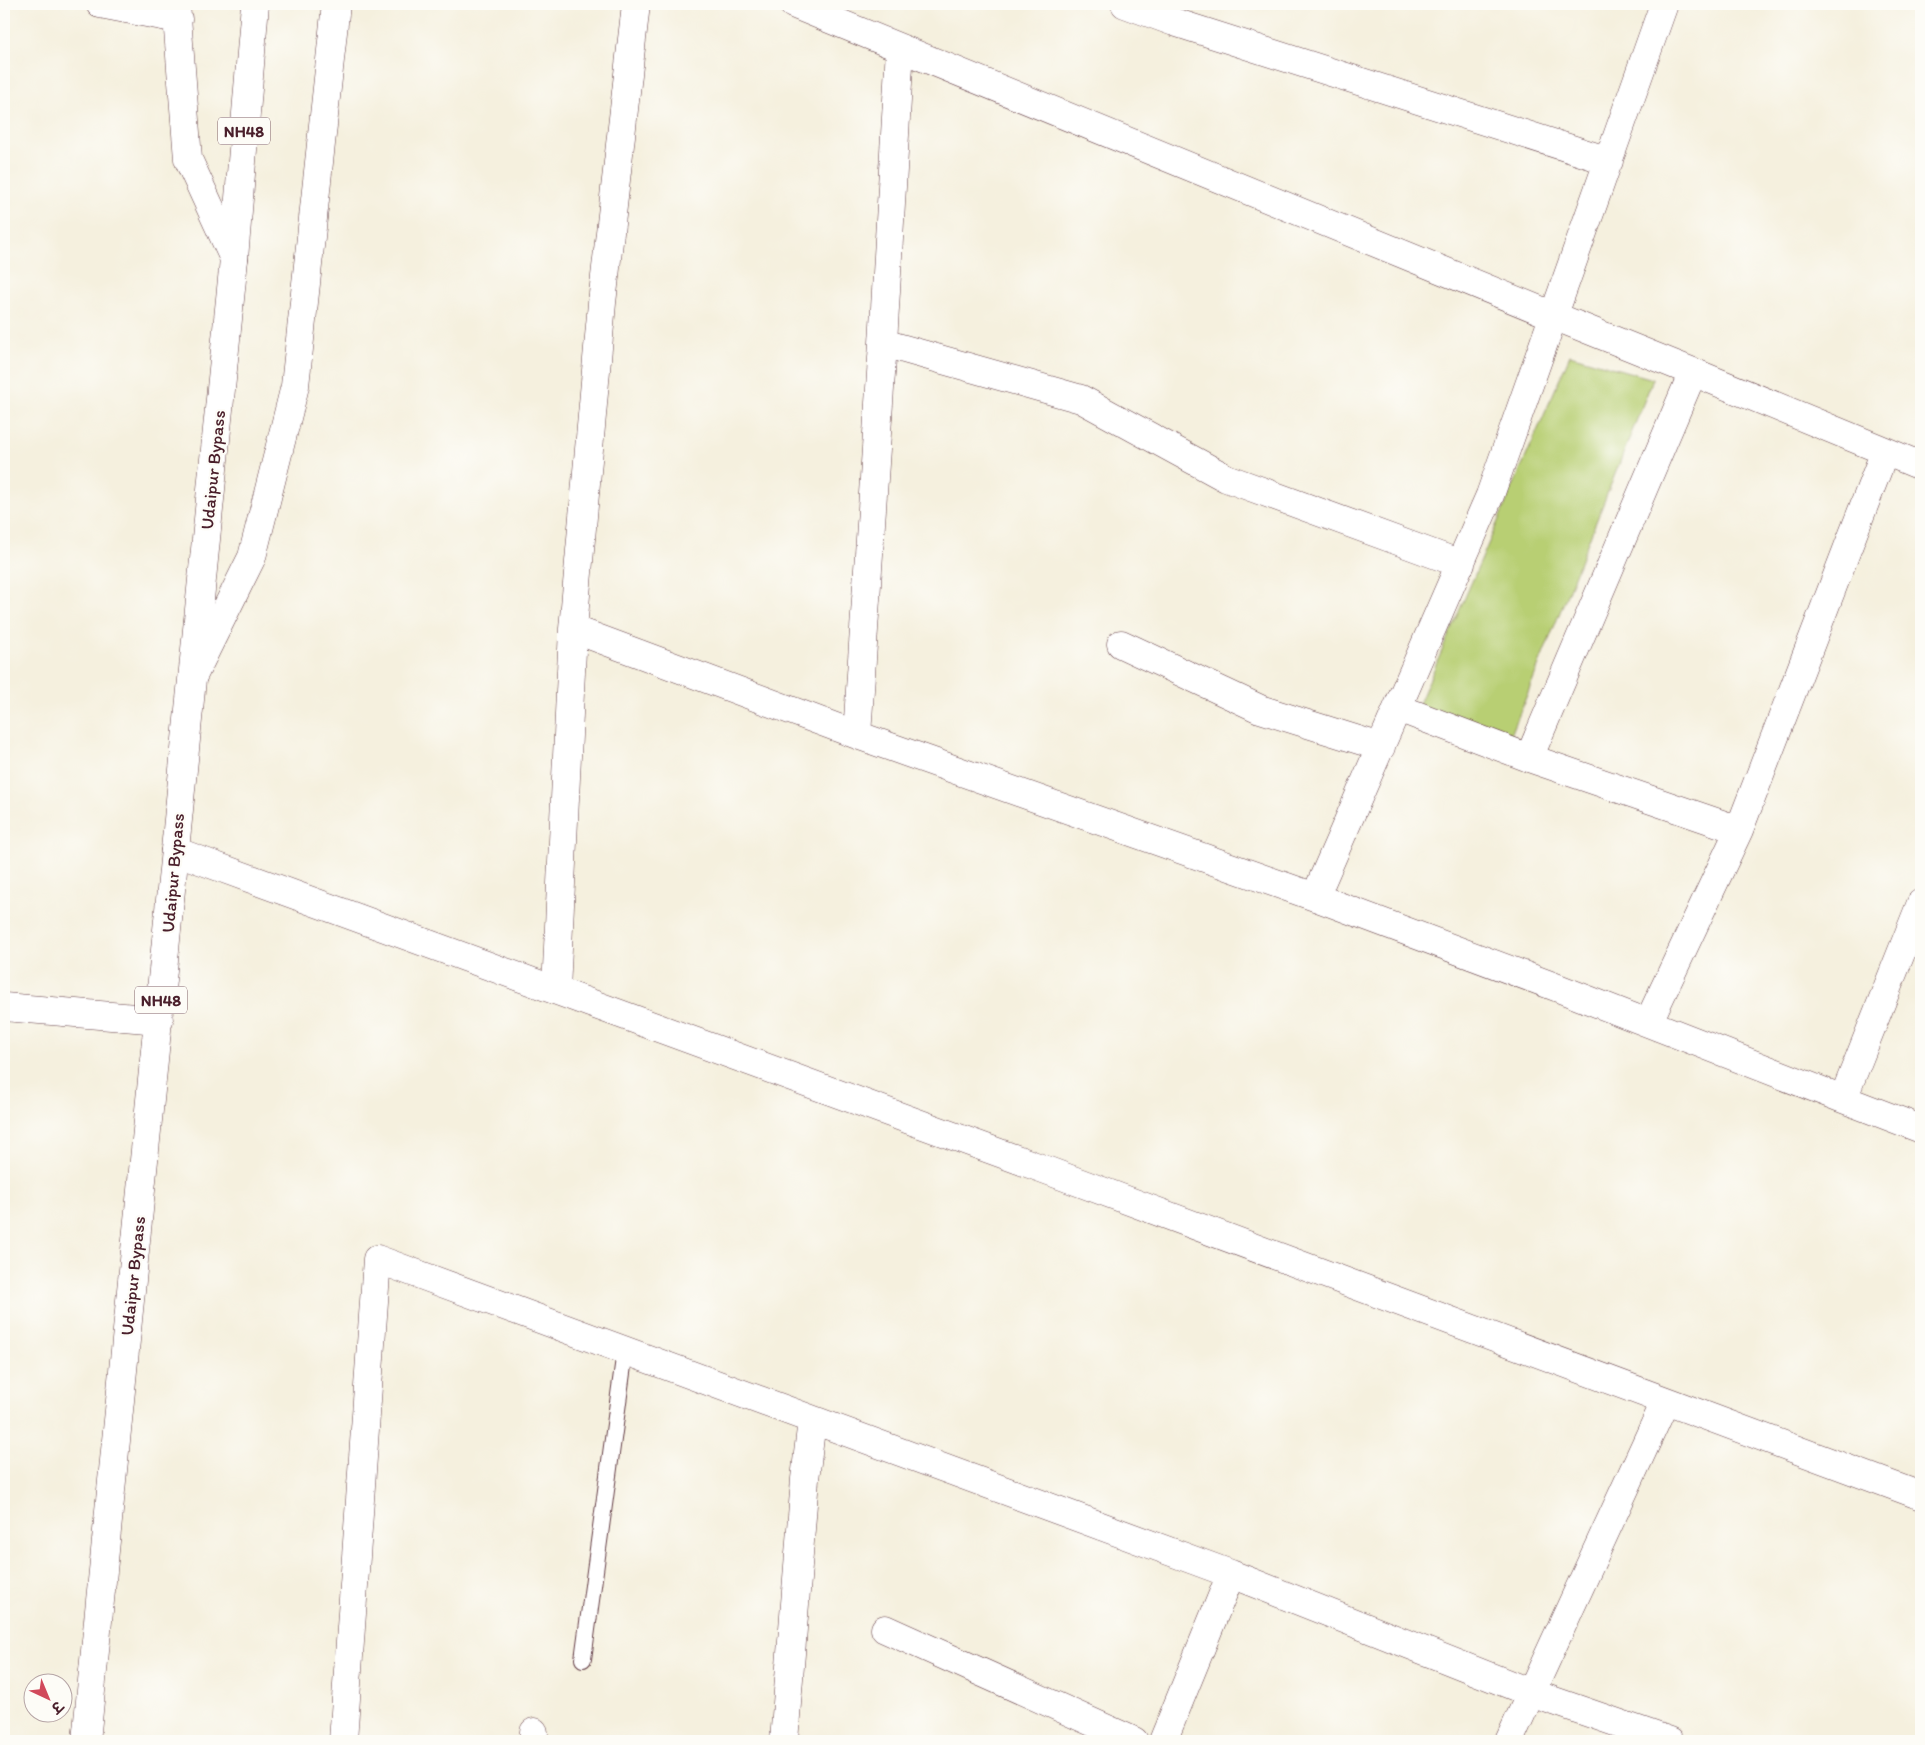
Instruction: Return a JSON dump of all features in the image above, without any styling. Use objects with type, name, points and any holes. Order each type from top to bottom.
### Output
[{"type":"main road","points":[[100,4],[177,12],[188,160],[234,259]]},
{"type":"main road","name":"Udaipur Bypass","points":[[86,1741],[234,259],[255,4]]},
{"type":"main road","points":[[192,678],[252,557],[295,386],[336,4]]},
{"type":"main road","points":[[556,990],[573,629],[602,303],[636,4]]},
{"type":"main road","points":[[793,4],[850,14],[900,48],[1921,466]]},
{"type":"main road","points":[[1125,4],[1174,22],[1609,161]]},
{"type":"main road","points":[[1315,898],[1490,495],[1664,4]]},
{"type":"main road","points":[[857,735],[900,48]]},
{"type":"main road","points":[[883,343],[1081,399],[1226,478],[1461,564]]},
{"type":"main road","points":[[1529,758],[1693,372]]},
{"type":"main road","points":[[1648,1023],[1739,830],[1885,451]]},
{"type":"main road","points":[[573,629],[857,735],[1315,898],[1648,1023],[1921,1129]]},
{"type":"main road","points":[[1121,644],[1260,708],[1381,747]]},
{"type":"main road","points":[[1398,708],[1529,758],[1739,830]]},
{"type":"main road","points":[[175,851],[1038,1167],[1921,1496]]},
{"type":"main road","points":[[1844,1100],[1921,904]]},
{"type":"main road","points":[[4,1007],[159,1020]]},
{"type":"main road","points":[[343,1741],[377,1260],[1231,1574],[1531,1693],[1670,1741]]},
{"type":"main road","points":[[1509,1741],[1665,1402]]},
{"type":"main road","points":[[784,1741],[805,1480],[812,1420]]},
{"type":"main road","points":[[1163,1741],[1231,1574]]},
{"type":"main road","points":[[886,1629],[1134,1741]]},
{"type":"lane","points":[[583,1659],[625,1351]]},
{"type":"green space","points":[[1570,355],[1653,379],[1507,745],[1418,706]]}]
